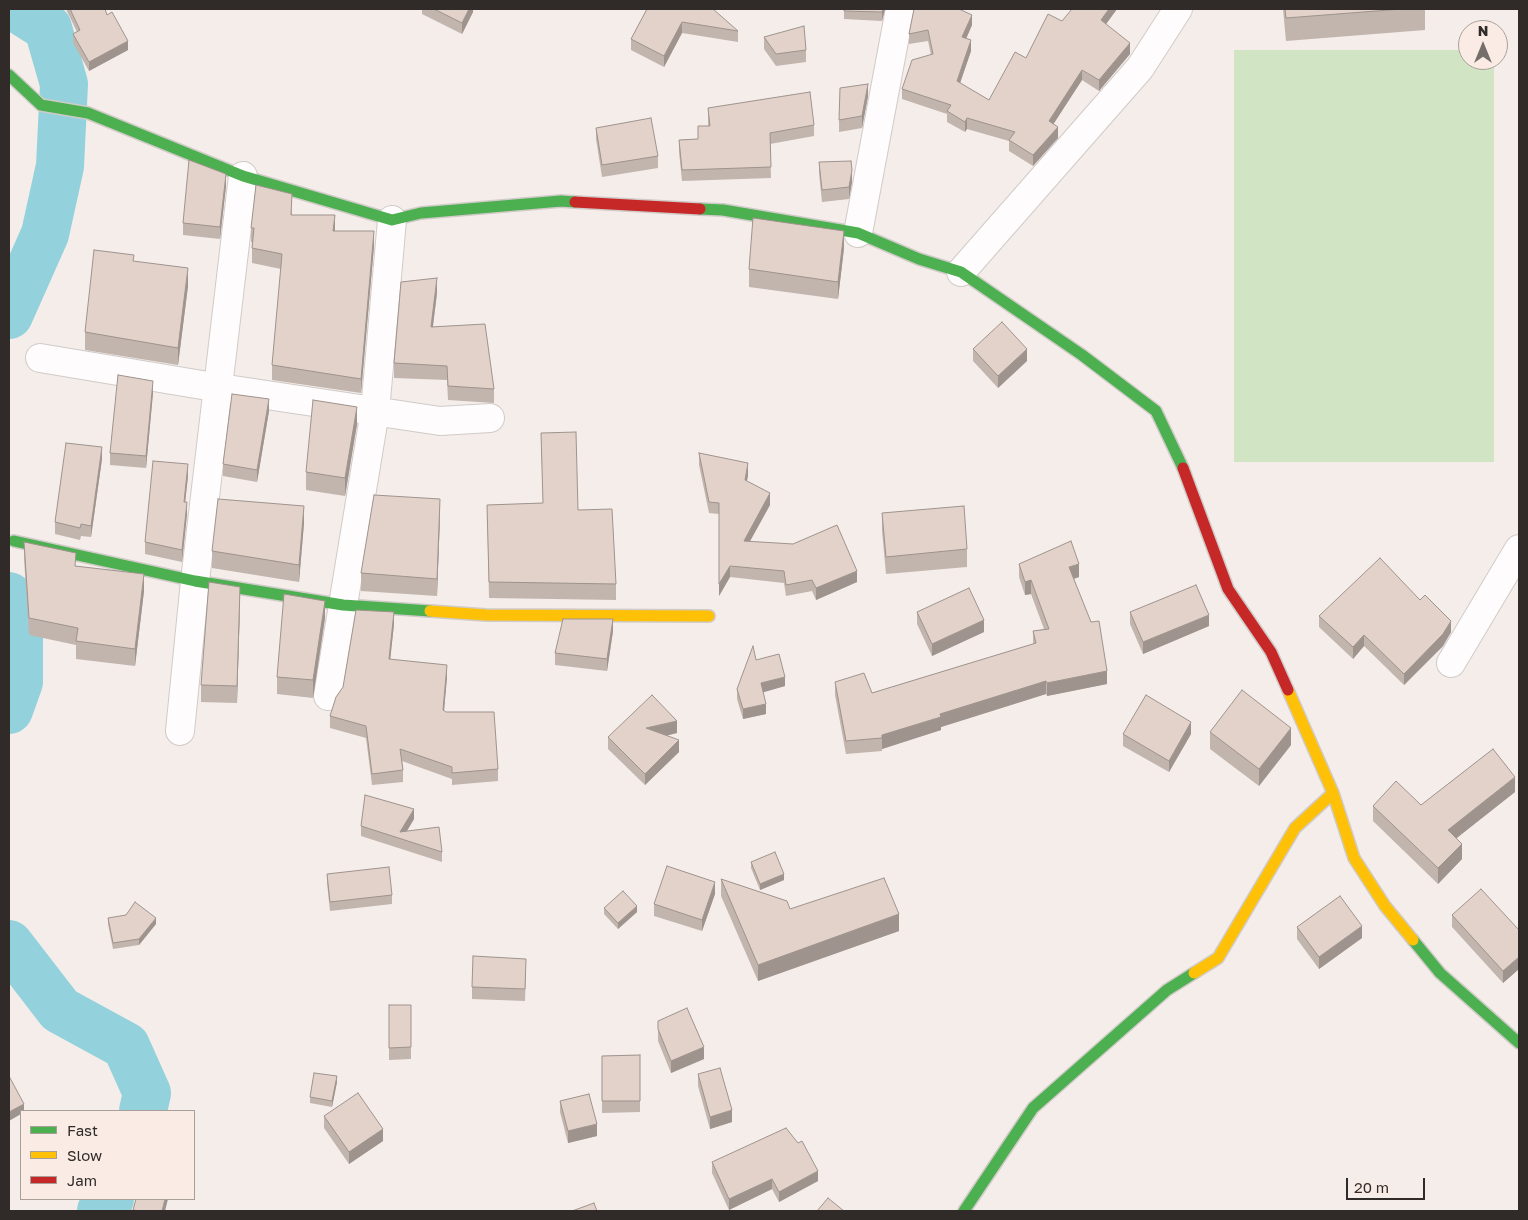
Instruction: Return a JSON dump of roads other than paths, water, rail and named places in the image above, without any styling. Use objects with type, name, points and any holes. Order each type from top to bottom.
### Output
[{"type":"street","points":[[858,233],[900,9]]},
{"type":"street","points":[[961,272],[1140,68],[1178,9]]},
{"type":"street","points":[[9,74],[41,105],[88,113],[243,176],[392,220],[421,214],[561,201],[723,210],[858,233],[919,259],[961,272],[1082,355],[1156,410],[1179,458],[1228,589],[1271,652],[1333,793],[1354,858],[1385,906],[1440,973],[1519,1043]]},
{"type":"street","points":[[180,731],[195,580],[220,388],[243,176]]},
{"type":"street","points":[[328,696],[374,411],[392,220]]},
{"type":"street","points":[[40,358],[220,388],[440,420],[490,418]]},
{"type":"street","points":[[14,541],[195,580],[343,604],[486,615],[709,616]]},
{"type":"street","points":[[1451,663],[1519,550]]},
{"type":"street","points":[[964,1211],[1033,1108],[1167,990],[1218,958],[1295,828],[1333,793]]},
{"type":"waterway","points":[[9,315],[45,234],[60,166],[64,84],[48,28],[18,9]]},
{"type":"waterway","points":[[9,596],[19,630],[19,682],[9,710]]},
{"type":"waterway","points":[[9,944],[60,1010],[126,1046],[147,1093],[143,1110]]},
{"type":"waterway","points":[[101,1211],[109,1200]]}]
